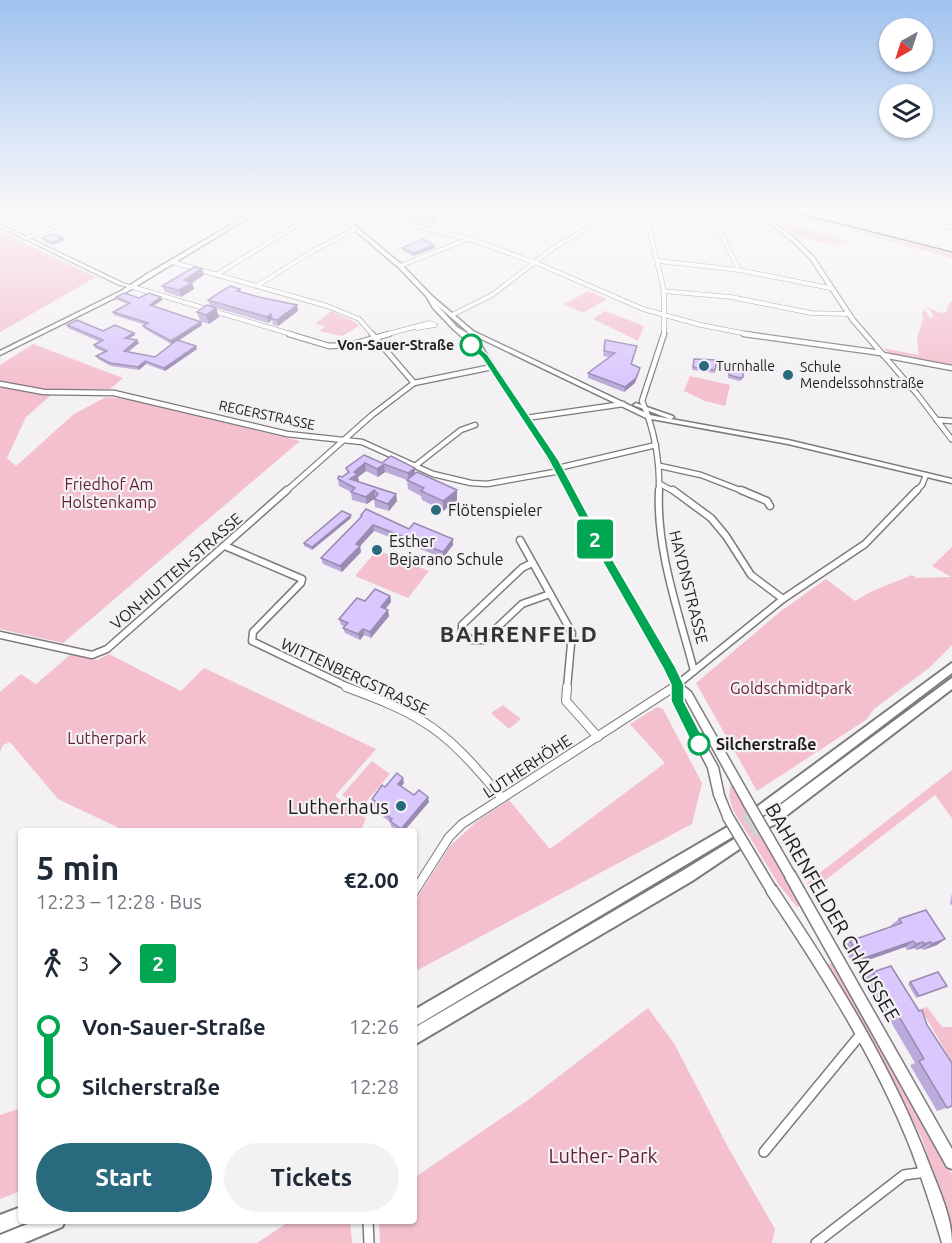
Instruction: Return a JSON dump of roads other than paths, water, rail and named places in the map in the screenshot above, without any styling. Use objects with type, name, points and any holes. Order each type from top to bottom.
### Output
[{"type":"highway","points":[[762,810],[952,667]]},
{"type":"highway","points":[[769,821],[952,683]]},
{"type":"highway","points":[[417,1017],[733,838],[687,876],[417,1035]]},
{"type":"highway","points":[[0,1224],[18,1217]]},
{"type":"highway","points":[[3,1243],[49,1224]]},
{"type":"main road","points":[[0,354],[131,287],[161,268]]},
{"type":"main road","name":"BAHRENFELDER CHAUSSEE","points":[[402,268],[472,335],[480,351],[559,470],[677,685],[688,695],[952,1162]]},
{"type":"main road","name":"BAHRENFELDER CHAUSSEE","points":[[431,297],[435,307],[480,351]]},
{"type":"main road","name":"BAHRENFELDER CHAUSSEE","points":[[455,328],[508,350],[623,404]]},
{"type":"main road","points":[[623,404],[644,408],[696,425]]},
{"type":"main road","points":[[623,404],[648,417],[672,423],[696,425],[812,447],[951,482]]},
{"type":"main road","points":[[648,417],[668,416]]},
{"type":"main road","name":"BAHRENFELDER CHAUSSEE","points":[[677,685],[677,701],[713,768],[719,795],[728,817],[771,889],[804,937],[861,1034],[904,1117],[926,1172],[949,1243]]},
{"type":"street","points":[[90,268],[131,287],[316,344],[339,346],[417,328]]},
{"type":"street","points":[[192,268],[327,306],[359,319],[414,383],[492,367]]},
{"type":"street","points":[[216,275],[227,268]]},
{"type":"street","points":[[257,286],[286,268]]},
{"type":"street","points":[[452,315],[462,312],[503,287],[527,268]]},
{"type":"street","points":[[548,268],[626,302],[665,315],[777,340],[882,354],[952,368]]},
{"type":"street","points":[[648,417],[642,401],[663,339],[665,315],[660,268]]},
{"type":"street","points":[[721,268],[830,288]]},
{"type":"street","points":[[817,268],[849,314],[952,440]]},
{"type":"street","points":[[663,291],[731,297],[816,313],[849,314]]},
{"type":"street","name":"VON-HUTTEN-STRASSE","points":[[0,635],[92,655],[107,649],[372,415],[414,383]]},
{"type":"street","name":"REGERSTRASSE","points":[[0,384],[44,392],[96,391],[122,394],[287,434],[366,443],[442,477],[479,484],[559,470],[656,445]]},
{"type":"street","points":[[526,418],[623,404]]},
{"type":"street","name":"HAYDNSTRASSE","points":[[648,417],[652,425],[660,466],[658,512],[663,547],[694,671]]},
{"type":"street","points":[[937,420],[952,421]]},
{"type":"street","points":[[415,466],[461,430],[475,425]]},
{"type":"street","points":[[660,466],[711,478],[767,501],[770,506]]},
{"type":"street","points":[[677,685],[783,599],[865,544],[922,486],[926,476]]},
{"type":"street","points":[[660,484],[711,518],[726,536],[751,575],[783,599]]},
{"type":"street","points":[[520,540],[572,633],[566,701],[598,737]]},
{"type":"street","name":"WITTENBERGSTRASSE","points":[[225,546],[302,579],[301,583],[253,632],[252,641],[320,675],[399,708],[424,722],[469,760],[502,798]]},
{"type":"street","points":[[532,563],[522,568],[475,612],[462,625],[462,632],[471,640],[484,640],[522,604],[550,594]]},
{"type":"street","name":"LUTHERHÖHE","points":[[417,887],[449,837],[462,824],[677,685]]},
{"type":"street","points":[[764,1152],[861,1034]]},
{"type":"street","points":[[816,1243],[904,1175],[926,1172]]},
{"type":"street","points":[[368,1224],[369,1243]]},
{"type":"tunnel","points":[[729,832],[762,810]]},
{"type":"tunnel","points":[[736,844],[768,822]]},
{"type":"place","name":"Von-Sauer-Straße","points":[[471,345]]},
{"type":"place","name":"Turnhalle","points":[[704,366]]},
{"type":"place","name":"Schule Mendelssohnstraße","points":[[788,375]]},
{"type":"place","name":"Flötenspieler","points":[[436,510]]},
{"type":"place","name":"Esther Bejarano Schule","points":[[377,550]]},
{"type":"place","name":"Silcherstraße","points":[[699,744]]},
{"type":"place","name":"Lutherhaus","points":[[401,806]]},
{"type":"district","name":"BAHRENFELD","points":[[519,633]]},
{"type":"park label","name":"Friedhof Am Holstenkamp","points":[[109,493]]},
{"type":"park label","name":"Goldschmidtpark","points":[[791,688]]},
{"type":"park label","name":"Lutherpark","points":[[107,738]]},
{"type":"park label","name":"Luther- Park","points":[[603,1155]]}]
